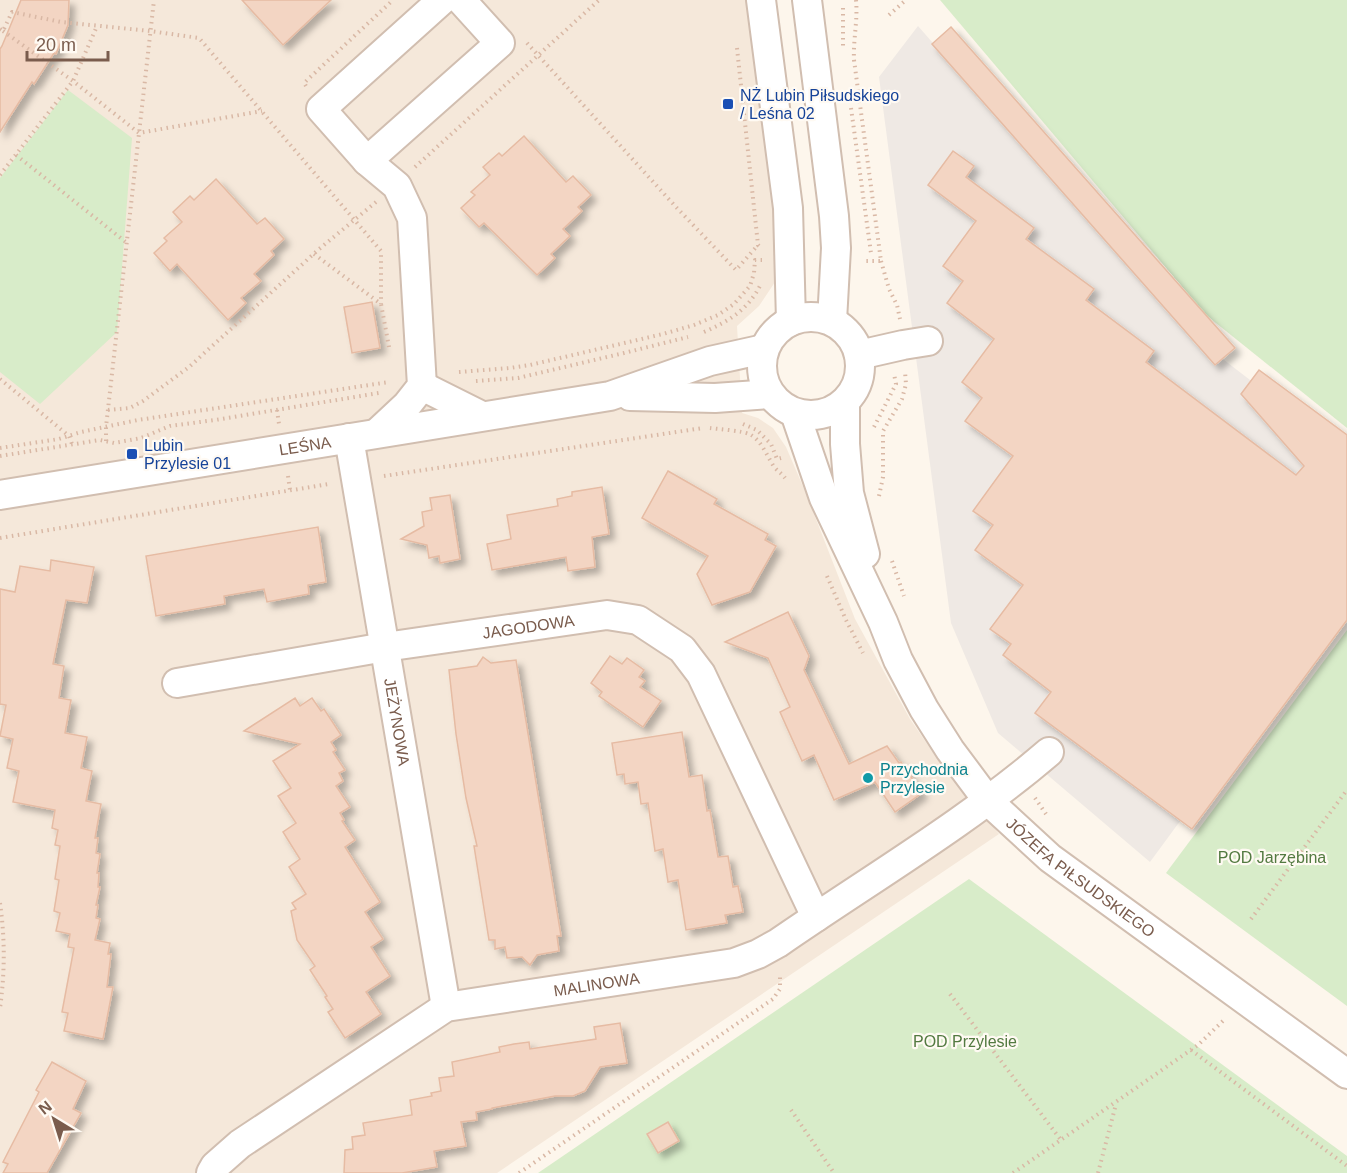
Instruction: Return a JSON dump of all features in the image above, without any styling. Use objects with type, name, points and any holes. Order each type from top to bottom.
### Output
[{"type":"street","points":[[377,433],[407,405],[422,386],[412,218],[395,185],[367,161],[321,109],[442,0]]},
{"type":"street","points":[[367,161],[512,41],[461,0]]},
{"type":"street","points":[[761,0],[788,208],[791,321]]},
{"type":"street","points":[[807,0],[834,216],[836,248],[832,321]]},
{"type":"street","points":[[804,317],[818,317],[832,321],[844,329],[854,341],[859,355],[860,372],[855,388],[845,402],[834,410],[809,416],[795,413],[781,405],[770,394],[763,380],[761,364],[764,349],[780,327],[791,321],[804,317]]},
{"type":"street","points":[[859,355],[928,341]]},
{"type":"street","name":"LEŚNA","points":[[610,396],[710,361],[764,349]]},
{"type":"street","points":[[422,386],[482,416]]},
{"type":"street","name":"LEŚNA","points":[[0,495],[610,396],[715,398],[770,394]]},
{"type":"street","name":"JÓZEFA PIŁSUDSKIEGO","points":[[845,402],[845,444],[849,493],[883,622]]},
{"type":"street","name":"JÓZEFA PIŁSUDSKIEGO","points":[[795,413],[824,498],[883,622],[898,660],[924,709],[950,750],[988,801],[1050,858],[1347,1074]]},
{"type":"street","name":"JEŻYNOWA","points":[[349,438],[446,1007]]},
{"type":"street","name":"JAGODOWA","points":[[177,683],[385,647],[607,615],[638,620],[682,649],[700,674],[816,917]]},
{"type":"street","name":"MALINOWA","points":[[212,1173],[215,1166],[240,1144],[446,1007],[734,963],[758,954],[778,943],[988,801],[1049,752]]},
{"type":"path","points":[[106,441],[154,0]]},
{"type":"path","points":[[108,410],[130,408],[189,367],[599,0]]},
{"type":"path","points":[[856,0],[854,60],[881,261],[856,261]]},
{"type":"path","points":[[889,15],[906,0]]},
{"type":"path","points":[[843,8],[843,48]]},
{"type":"path","points":[[262,111],[139,133],[73,81],[2,30],[12,12],[61,22],[199,38],[262,111],[381,251],[381,304],[388,347]]},
{"type":"path","points":[[0,175],[73,81],[98,26]]},
{"type":"path","points":[[512,41],[538,55],[736,270],[758,245],[736,39]]},
{"type":"path","points":[[851,107],[871,253]]},
{"type":"path","points":[[16,155],[127,243]]},
{"type":"path","points":[[758,245],[766,249]]},
{"type":"path","points":[[314,254],[381,304]]},
{"type":"path","points":[[471,381],[518,378],[703,332],[734,317],[747,305],[761,286],[763,276]]},
{"type":"path","points":[[701,322],[703,332]]},
{"type":"path","points":[[870,435],[896,384],[890,348]]},
{"type":"path","points":[[0,379],[69,436],[72,444]]},
{"type":"path","points":[[0,456],[100,440],[114,443],[141,438],[170,426],[422,386]]},
{"type":"path","points":[[706,427],[749,434],[761,444],[773,465],[784,475]]},
{"type":"path","points":[[1251,920],[1347,790]]},
{"type":"path","points":[[0,903],[5,965],[0,1008]]},
{"type":"path","points":[[519,1173],[773,999],[780,989],[781,969],[778,943]]},
{"type":"path","points":[[950,994],[1061,1140]]},
{"type":"path","points":[[1013,1173],[1198,1046],[1229,1016],[1243,998]]},
{"type":"path","points":[[1191,1050],[1347,1166]]},
{"type":"path","points":[[1098,1173],[1116,1103]]},
{"type":"path","points":[[791,1110],[834,1173]]},
{"type":"shaded area","points":[[0,0],[746,0],[776,236],[775,282],[759,306],[737,326],[742,413],[758,418],[773,428],[786,447],[855,619],[910,719],[943,767],[999,834],[497,1173],[0,1173]]},
{"type":"shaded area","points":[[918,26],[1184,329],[1347,455],[1347,594],[1150,862],[998,733],[951,623],[879,77]]},
{"type":"green space","points":[[940,0],[1347,0],[1347,428],[1206,315]]},
{"type":"green space","points":[[68,90],[132,138],[117,332],[40,404],[0,372],[0,178]]},
{"type":"green space","name":"POD Jarzębina","points":[[1347,630],[1347,1006],[1166,873]]},
{"type":"green space","name":"POD Przylesie","points":[[969,879],[1347,1156],[1347,1173],[538,1173]]},
{"type":"building","points":[[21,0],[69,0],[68,25],[56,54],[54,53],[34,84],[32,82],[0,132],[0,49]]},
{"type":"building","points":[[242,0],[331,0],[283,45]]},
{"type":"building","points":[[951,27],[1235,348],[1215,365],[932,44]]},
{"type":"building","points":[[524,136],[566,182],[573,176],[591,195],[578,207],[582,211],[563,229],[570,236],[551,254],[555,258],[537,275],[484,223],[479,227],[461,208],[475,195],[471,192],[490,175],[483,167],[499,153],[502,156]]},
{"type":"building","points":[[953,151],[974,166],[966,177],[1034,228],[1026,239],[1094,289],[1086,300],[1154,351],[1146,362],[1296,475],[1304,466],[1241,394],[1259,370],[1347,435],[1347,620],[1192,829],[1035,713],[1051,692],[1003,655],[1011,644],[990,629],[1023,585],[975,550],[993,525],[973,511],[1013,456],[965,421],[982,398],[962,382],[994,339],[947,303],[963,281],[943,266],[976,221],[928,185]]},
{"type":"building","points":[[216,179],[257,224],[265,218],[284,239],[271,251],[274,255],[254,274],[261,281],[241,298],[246,303],[228,320],[177,264],[170,271],[154,253],[167,241],[164,238],[182,222],[173,212],[190,196],[194,200]]},
{"type":"building","points":[[372,302],[380,348],[352,353],[344,307]]},
{"type":"building","points":[[668,471],[717,499],[714,504],[768,534],[765,540],[776,546],[750,592],[712,605],[697,574],[708,556],[642,518]]},
{"type":"building","points":[[602,487],[609,534],[592,537],[595,567],[568,571],[566,557],[492,570],[487,544],[511,539],[507,515],[558,506],[557,499],[572,496],[572,492]]},
{"type":"building","points":[[450,495],[460,559],[440,563],[439,556],[429,558],[427,545],[401,539],[424,526],[422,512],[432,510],[430,498]]},
{"type":"building","points":[[318,527],[326,582],[308,585],[309,594],[267,602],[264,589],[224,596],[225,604],[156,616],[146,556]]},
{"type":"building","points":[[51,560],[94,567],[87,603],[66,600],[53,664],[64,666],[59,698],[71,700],[65,733],[87,737],[81,768],[92,771],[86,801],[101,804],[95,838],[98,838],[96,853],[100,854],[97,873],[99,873],[98,887],[100,887],[96,918],[100,919],[95,940],[110,943],[107,987],[113,987],[103,1039],[64,1031],[68,1013],[62,1012],[74,948],[68,947],[70,934],[56,931],[60,913],[54,911],[59,880],[55,879],[60,846],[55,845],[58,830],[52,828],[55,810],[13,802],[19,771],[7,768],[13,739],[0,736],[6,705],[0,704],[0,589],[15,592],[20,566],[50,571]]},
{"type":"building","points":[[788,612],[809,656],[804,670],[849,764],[887,746],[922,793],[895,812],[875,782],[834,800],[814,755],[802,761],[780,712],[790,707],[768,658],[725,642]]},
{"type":"building","points":[[610,656],[622,664],[627,658],[644,670],[639,677],[645,681],[640,687],[661,701],[643,727],[599,696],[602,692],[591,683]]},
{"type":"building","points":[[483,657],[491,663],[516,660],[561,936],[557,936],[559,951],[537,955],[530,965],[522,957],[507,958],[505,947],[495,949],[495,940],[489,940],[474,846],[477,846],[466,798],[456,734],[449,670],[477,666]]},
{"type":"building","points":[[295,698],[300,706],[312,698],[321,711],[324,709],[341,735],[331,742],[336,750],[333,752],[345,770],[339,773],[343,781],[336,786],[350,807],[340,813],[344,820],[342,821],[355,840],[345,847],[380,902],[365,912],[383,939],[371,947],[390,976],[366,992],[381,1014],[345,1038],[328,1012],[333,1009],[325,997],[327,996],[310,970],[315,966],[297,940],[291,911],[296,909],[292,903],[306,894],[289,867],[300,859],[283,832],[296,823],[278,796],[291,788],[273,761],[300,744],[244,731]]},
{"type":"building","points":[[682,732],[689,777],[702,775],[707,811],[710,810],[718,857],[728,856],[733,887],[738,886],[743,912],[725,915],[727,923],[686,930],[678,880],[668,882],[663,849],[655,851],[648,803],[641,804],[638,782],[625,784],[624,774],[617,775],[612,743]]},
{"type":"building","points":[[620,1023],[627,1063],[600,1067],[585,1091],[573,1096],[555,1096],[476,1112],[477,1120],[461,1122],[466,1146],[434,1151],[437,1167],[402,1173],[344,1173],[345,1150],[353,1149],[352,1137],[365,1135],[363,1123],[412,1115],[410,1100],[432,1096],[431,1093],[441,1091],[439,1078],[454,1076],[452,1062],[500,1052],[499,1047],[514,1044],[529,1042],[530,1049],[596,1039],[594,1027]]},
{"type":"building","points":[[52,1062],[86,1081],[73,1109],[81,1113],[47,1173],[3,1173],[8,1164],[3,1162],[39,1092],[36,1090]]},
{"type":"building","points":[[668,1122],[679,1141],[658,1153],[647,1134]]},
{"type":"place","name":"NŻ Lubin Piłsudskiego / Leśna 02","points":[[728,104]]},
{"type":"place","name":"Lubin Przylesie 01","points":[[132,454]]},
{"type":"place","name":"Przychodnia Przylesie","points":[[868,778]]}]
